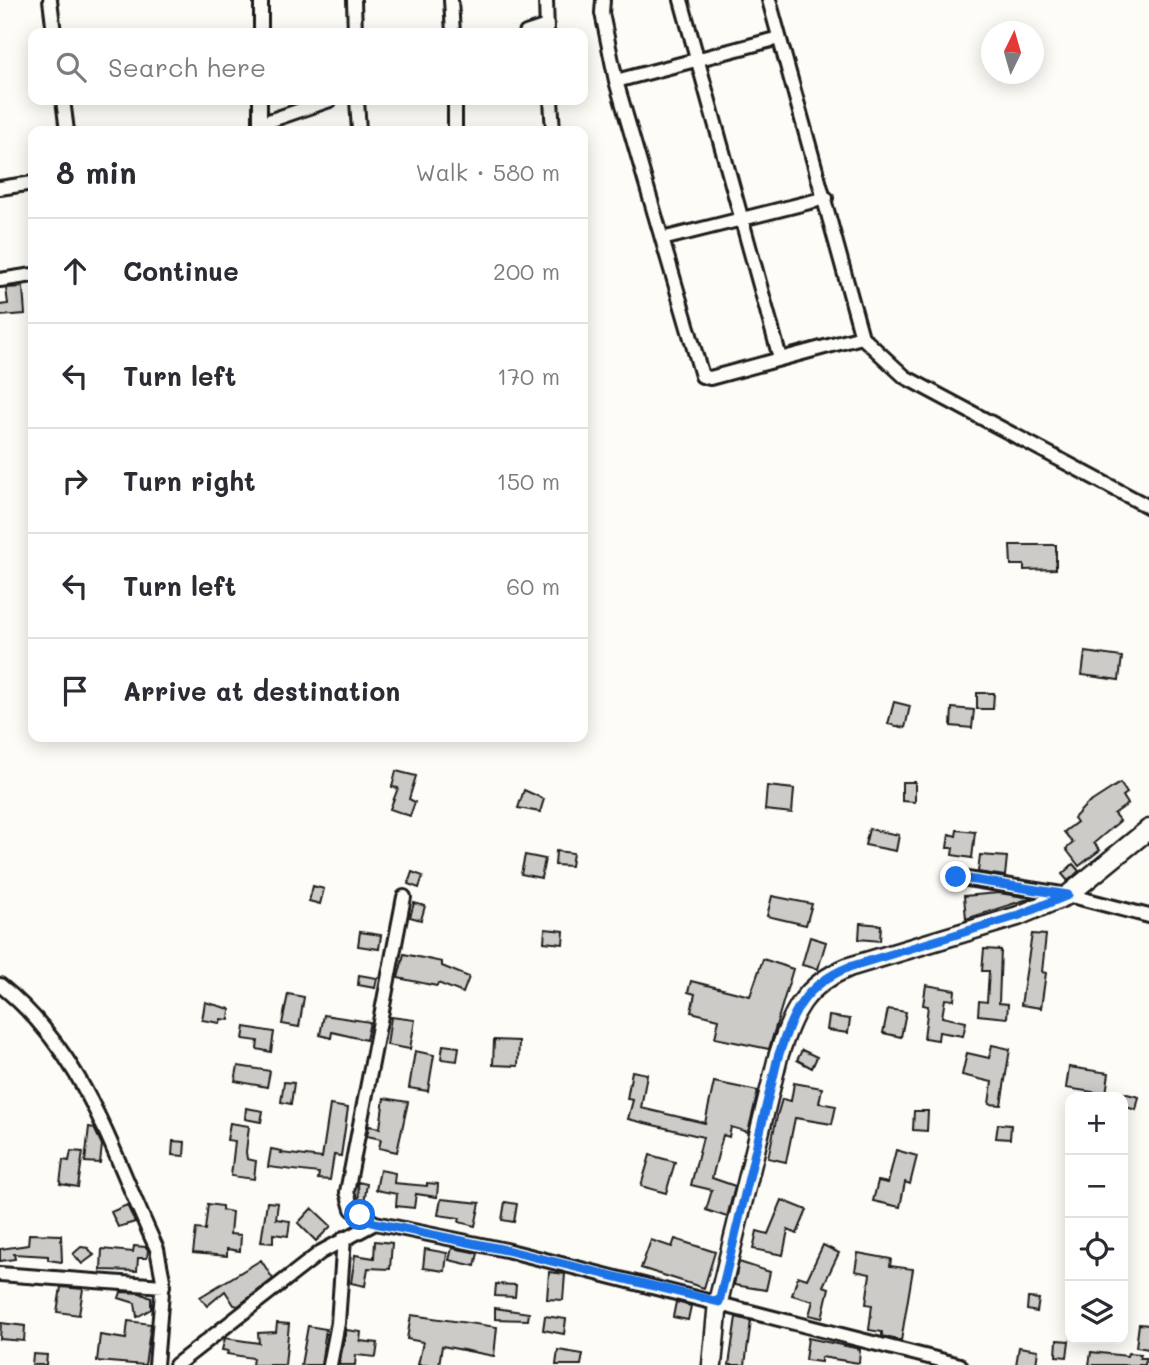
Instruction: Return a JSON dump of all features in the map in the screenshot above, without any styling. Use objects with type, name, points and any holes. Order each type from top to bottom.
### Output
[{"type":"main road","points":[[712,1365],[719,1302],[778,1057],[791,1017],[806,995],[826,978],[849,967],[1017,916],[1068,895],[1149,829]]},
{"type":"street","points":[[50,0],[53,28]]},
{"type":"street","points":[[261,0],[261,28]]},
{"type":"street","points":[[354,0],[355,28]]},
{"type":"street","points":[[451,0],[453,28]]},
{"type":"street","points":[[546,0],[547,28]]},
{"type":"street","points":[[603,0],[616,80],[702,376],[710,378],[862,337]]},
{"type":"street","points":[[681,0],[780,358]]},
{"type":"street","points":[[769,0],[826,198],[862,337],[905,377],[1149,507]]},
{"type":"street","points":[[616,80],[779,38]]},
{"type":"street","points":[[64,105],[66,126]]},
{"type":"street","points":[[260,105],[260,126]]},
{"type":"street","points":[[265,126],[318,105]]},
{"type":"street","points":[[357,105],[359,126]]},
{"type":"street","points":[[455,105],[455,126]]},
{"type":"street","points":[[551,105],[553,126]]},
{"type":"street","points":[[0,188],[28,184]]},
{"type":"street","points":[[662,239],[826,198]]},
{"type":"street","points":[[0,280],[28,276]]},
{"type":"street","points":[[956,877],[1068,895],[1149,916]]},
{"type":"street","points":[[404,897],[347,1192],[352,1209],[375,1223],[493,1247],[960,1365]]},
{"type":"street","points":[[0,985],[42,1023],[79,1075],[157,1249],[163,1286],[156,1365]]},
{"type":"street","points":[[176,1365],[321,1252],[375,1223]]},
{"type":"street","points":[[330,1365],[338,1323],[344,1238]]},
{"type":"street","points":[[0,1274],[163,1286]]},
{"type":"building","points":[[23,287],[25,314],[0,316],[0,305],[8,304],[6,288]]},
{"type":"building","points":[[1010,545],[1056,545],[1056,569],[1024,570],[1024,565],[1011,565]]},
{"type":"building","points":[[1085,652],[1122,657],[1119,680],[1082,675]]},
{"type":"building","points":[[977,693],[994,693],[993,709],[977,709]]},
{"type":"building","points":[[894,702],[910,706],[905,728],[888,724]]},
{"type":"building","points":[[952,708],[974,710],[972,728],[951,726]]},
{"type":"building","points":[[396,771],[416,776],[409,799],[415,802],[410,816],[390,809],[398,788],[392,787]]},
{"type":"building","points":[[902,782],[915,782],[915,802],[902,801]]},
{"type":"building","points":[[1120,783],[1127,793],[1123,796],[1128,804],[1114,814],[1120,821],[1094,843],[1100,850],[1079,866],[1066,849],[1073,843],[1064,832],[1077,822],[1074,818],[1086,805]]},
{"type":"building","points":[[767,786],[794,789],[792,813],[765,810]]},
{"type":"building","points":[[524,790],[544,799],[540,812],[518,808]]},
{"type":"building","points":[[869,829],[899,835],[896,851],[865,845]]},
{"type":"building","points":[[957,830],[975,832],[972,858],[952,855],[953,848],[947,848],[949,834],[956,836]]},
{"type":"building","points":[[556,851],[573,853],[571,866],[555,865]]},
{"type":"building","points":[[525,855],[545,859],[541,878],[521,874]]},
{"type":"building","points":[[980,855],[1007,857],[1005,876],[978,872]]},
{"type":"building","points":[[1073,864],[1079,871],[1068,881],[1062,874]]},
{"type":"building","points":[[412,872],[423,876],[419,888],[408,884]]},
{"type":"building","points":[[313,886],[324,889],[320,904],[309,901]]},
{"type":"building","points":[[999,893],[1031,898],[966,919],[964,896]]},
{"type":"building","points":[[772,896],[812,904],[806,925],[767,916]]},
{"type":"building","points":[[414,903],[425,906],[421,920],[410,917]]},
{"type":"building","points":[[860,923],[881,925],[880,941],[859,939]]},
{"type":"building","points":[[545,929],[564,931],[563,944],[544,942]]},
{"type":"building","points":[[360,932],[381,935],[379,949],[358,946]]},
{"type":"building","points":[[1032,934],[1046,935],[1042,972],[1046,973],[1041,1008],[1021,1005]]},
{"type":"building","points":[[810,937],[826,942],[818,969],[802,965]]},
{"type":"building","points":[[984,949],[1001,950],[999,1003],[1008,1004],[1007,1018],[978,1015],[979,1001],[987,1002],[989,971],[982,971]]},
{"type":"building","points":[[404,954],[442,962],[442,966],[469,977],[463,993],[438,983],[437,986],[398,978]]},
{"type":"building","points":[[763,959],[793,969],[769,1049],[715,1038],[719,1019],[691,1012],[695,994],[688,992],[691,981],[750,996]]},
{"type":"building","points":[[359,975],[377,978],[375,988],[358,985]]},
{"type":"building","points":[[926,985],[955,990],[954,1000],[945,999],[942,1017],[966,1022],[963,1036],[939,1032],[938,1040],[924,1038],[928,1006],[923,1005]]},
{"type":"building","points":[[288,994],[304,997],[299,1027],[282,1024]]},
{"type":"building","points":[[205,1002],[230,1009],[229,1020],[221,1019],[220,1023],[202,1020]]},
{"type":"building","points":[[888,1009],[906,1012],[901,1037],[883,1033]]},
{"type":"building","points":[[324,1015],[370,1022],[366,1040],[332,1032],[331,1038],[320,1035]]},
{"type":"building","points":[[829,1016],[850,1019],[848,1033],[827,1030]]},
{"type":"building","points":[[391,1017],[415,1020],[410,1049],[387,1045]]},
{"type":"building","points":[[245,1027],[274,1032],[271,1052],[257,1049],[258,1041],[243,1039]]},
{"type":"building","points":[[494,1040],[519,1041],[518,1066],[493,1065]]},
{"type":"building","points":[[443,1045],[459,1047],[457,1061],[441,1059]]},
{"type":"building","points":[[992,1045],[1010,1049],[1001,1105],[989,1104],[992,1082],[962,1075],[967,1053],[989,1058]]},
{"type":"building","points":[[802,1050],[817,1057],[812,1068],[797,1060]]},
{"type":"building","points":[[415,1051],[434,1055],[428,1091],[409,1088]]},
{"type":"building","points":[[238,1066],[270,1071],[267,1087],[235,1081]]},
{"type":"building","points":[[1069,1067],[1109,1073],[1106,1092],[1066,1088]]},
{"type":"building","points":[[632,1071],[647,1074],[641,1108],[705,1123],[714,1082],[758,1091],[748,1132],[731,1127],[729,1137],[723,1135],[712,1178],[735,1186],[727,1217],[706,1210],[712,1190],[691,1185],[703,1137],[628,1119],[633,1100],[627,1099]]},
{"type":"building","points":[[284,1082],[294,1083],[291,1104],[281,1102]]},
{"type":"building","points":[[794,1083],[822,1088],[819,1103],[836,1106],[832,1124],[795,1118],[786,1162],[768,1158],[782,1099],[791,1101]]},
{"type":"building","points":[[1128,1094],[1139,1097],[1136,1110],[1128,1108]]},
{"type":"building","points":[[384,1098],[408,1102],[397,1152],[379,1148],[381,1139],[367,1136],[369,1126],[380,1128]]},
{"type":"building","points":[[330,1105],[348,1108],[341,1156],[334,1155],[330,1180],[318,1179],[319,1173],[268,1167],[271,1149],[282,1151],[281,1153],[322,1158]]},
{"type":"building","points":[[246,1108],[263,1111],[261,1122],[245,1119]]},
{"type":"building","points":[[914,1111],[928,1111],[927,1131],[913,1130]]},
{"type":"building","points":[[230,1123],[249,1126],[246,1152],[247,1159],[256,1161],[254,1179],[231,1176],[235,1141],[227,1140]]},
{"type":"building","points":[[998,1124],[1011,1125],[1010,1139],[996,1138]]},
{"type":"building","points":[[89,1127],[94,1128],[102,1145],[100,1163],[85,1162]]},
{"type":"building","points":[[173,1141],[185,1142],[184,1156],[172,1155]]},
{"type":"building","points":[[896,1150],[917,1156],[910,1184],[905,1182],[900,1207],[873,1201],[878,1181],[888,1183]]},
{"type":"building","points":[[71,1151],[83,1152],[78,1187],[60,1184],[63,1160],[69,1161]]},
{"type":"building","points":[[650,1155],[675,1162],[666,1193],[641,1186]]},
{"type":"building","points":[[380,1170],[395,1173],[394,1183],[427,1186],[427,1183],[438,1184],[437,1197],[416,1194],[414,1208],[396,1206],[397,1194],[376,1190]]},
{"type":"building","points":[[358,1182],[367,1184],[364,1203],[359,1202]]},
{"type":"building","points":[[441,1199],[480,1203],[475,1226],[459,1222],[460,1218],[438,1215]]},
{"type":"building","points":[[782,1200],[807,1210],[797,1234],[788,1230],[783,1255],[753,1249],[757,1231],[768,1234]]},
{"type":"building","points":[[267,1202],[278,1203],[276,1219],[290,1221],[288,1236],[273,1234],[273,1243],[261,1242]]},
{"type":"building","points":[[505,1202],[517,1204],[514,1222],[502,1220]]},
{"type":"building","points":[[208,1204],[222,1206],[222,1210],[232,1212],[230,1234],[241,1235],[240,1251],[227,1249],[227,1256],[193,1253],[196,1229],[205,1230]]},
{"type":"building","points":[[127,1205],[135,1222],[118,1227],[111,1212]]},
{"type":"building","points":[[312,1208],[331,1226],[316,1241],[298,1223]]},
{"type":"building","points":[[29,1234],[61,1235],[62,1262],[48,1260],[48,1256],[14,1254],[15,1259],[0,1261],[0,1249],[28,1245]]},
{"type":"building","points":[[675,1239],[715,1252],[704,1288],[641,1268],[651,1240],[672,1247]]},
{"type":"building","points":[[375,1241],[392,1243],[390,1269],[368,1268],[365,1286],[351,1283],[355,1255],[374,1258]]},
{"type":"building","points":[[823,1245],[839,1253],[823,1286],[829,1288],[822,1318],[809,1315],[813,1301],[792,1295],[798,1276],[807,1279]]},
{"type":"building","points":[[134,1246],[146,1247],[148,1250],[147,1258],[138,1258],[137,1271],[101,1270],[102,1249],[133,1252]]},
{"type":"building","points":[[81,1247],[88,1248],[94,1255],[82,1264],[73,1254]]},
{"type":"building","points":[[452,1248],[478,1253],[475,1266],[449,1260]]},
{"type":"building","points":[[425,1249],[447,1253],[445,1271],[423,1268]]},
{"type":"building","points":[[858,1253],[891,1259],[890,1266],[913,1269],[901,1341],[882,1336],[882,1332],[869,1330],[872,1305],[866,1304],[870,1274],[855,1271]]},
{"type":"building","points":[[261,1260],[273,1279],[238,1306],[234,1305],[225,1291],[207,1306],[200,1297]]},
{"type":"building","points":[[739,1262],[770,1272],[766,1290],[734,1285]]},
{"type":"building","points":[[549,1272],[565,1274],[563,1300],[547,1299]]},
{"type":"building","points":[[496,1284],[516,1285],[515,1297],[495,1296]]},
{"type":"building","points":[[61,1287],[83,1289],[79,1315],[57,1312]]},
{"type":"building","points":[[121,1292],[140,1293],[151,1298],[151,1309],[137,1317],[135,1303],[119,1298]]},
{"type":"building","points":[[1028,1298],[1039,1299],[1037,1312],[1027,1310]]},
{"type":"building","points":[[676,1302],[691,1306],[688,1320],[673,1317]]},
{"type":"building","points":[[495,1308],[529,1313],[528,1320],[495,1319]]},
{"type":"building","points":[[411,1315],[497,1327],[494,1356],[442,1346],[439,1365],[418,1365],[423,1342],[407,1339]]},
{"type":"building","points":[[545,1316],[566,1319],[564,1334],[543,1330]]},
{"type":"building","points":[[736,1317],[751,1321],[745,1365],[729,1365]]},
{"type":"building","points":[[128,1321],[151,1324],[145,1365],[97,1361],[100,1335],[126,1339]]},
{"type":"building","points":[[1,1323],[25,1326],[24,1341],[0,1339]]},
{"type":"building","points":[[277,1323],[289,1324],[285,1365],[252,1365],[253,1358],[227,1354],[228,1351],[222,1350],[225,1338],[259,1343],[258,1333],[276,1332]]},
{"type":"building","points":[[1139,1324],[1149,1325],[1149,1349],[1136,1347]]},
{"type":"building","points":[[308,1326],[326,1329],[321,1365],[301,1365]]},
{"type":"building","points":[[346,1330],[361,1332],[360,1341],[378,1343],[376,1357],[356,1355],[355,1365],[339,1365]]},
{"type":"building","points":[[808,1338],[860,1349],[859,1363],[821,1357],[821,1362],[805,1360]]},
{"type":"building","points":[[1057,1340],[1065,1341],[1065,1344],[1069,1344],[1067,1357],[1056,1356]]},
{"type":"building","points":[[1019,1347],[1038,1350],[1036,1365],[1016,1365]]},
{"type":"building","points":[[558,1350],[583,1354],[581,1365],[556,1365]]},
{"type":"building","points":[[1091,1352],[1127,1356],[1128,1353],[1141,1354],[1140,1358],[1146,1358],[1145,1365],[1089,1365]]},
{"type":"building","points":[[33,1354],[47,1355],[46,1365],[32,1365]]},
{"type":"route","points":[[360,1215],[375,1223],[506,1250],[719,1302],[778,1057],[791,1017],[806,995],[826,978],[849,967],[1017,916],[1068,895],[956,877]]}]
